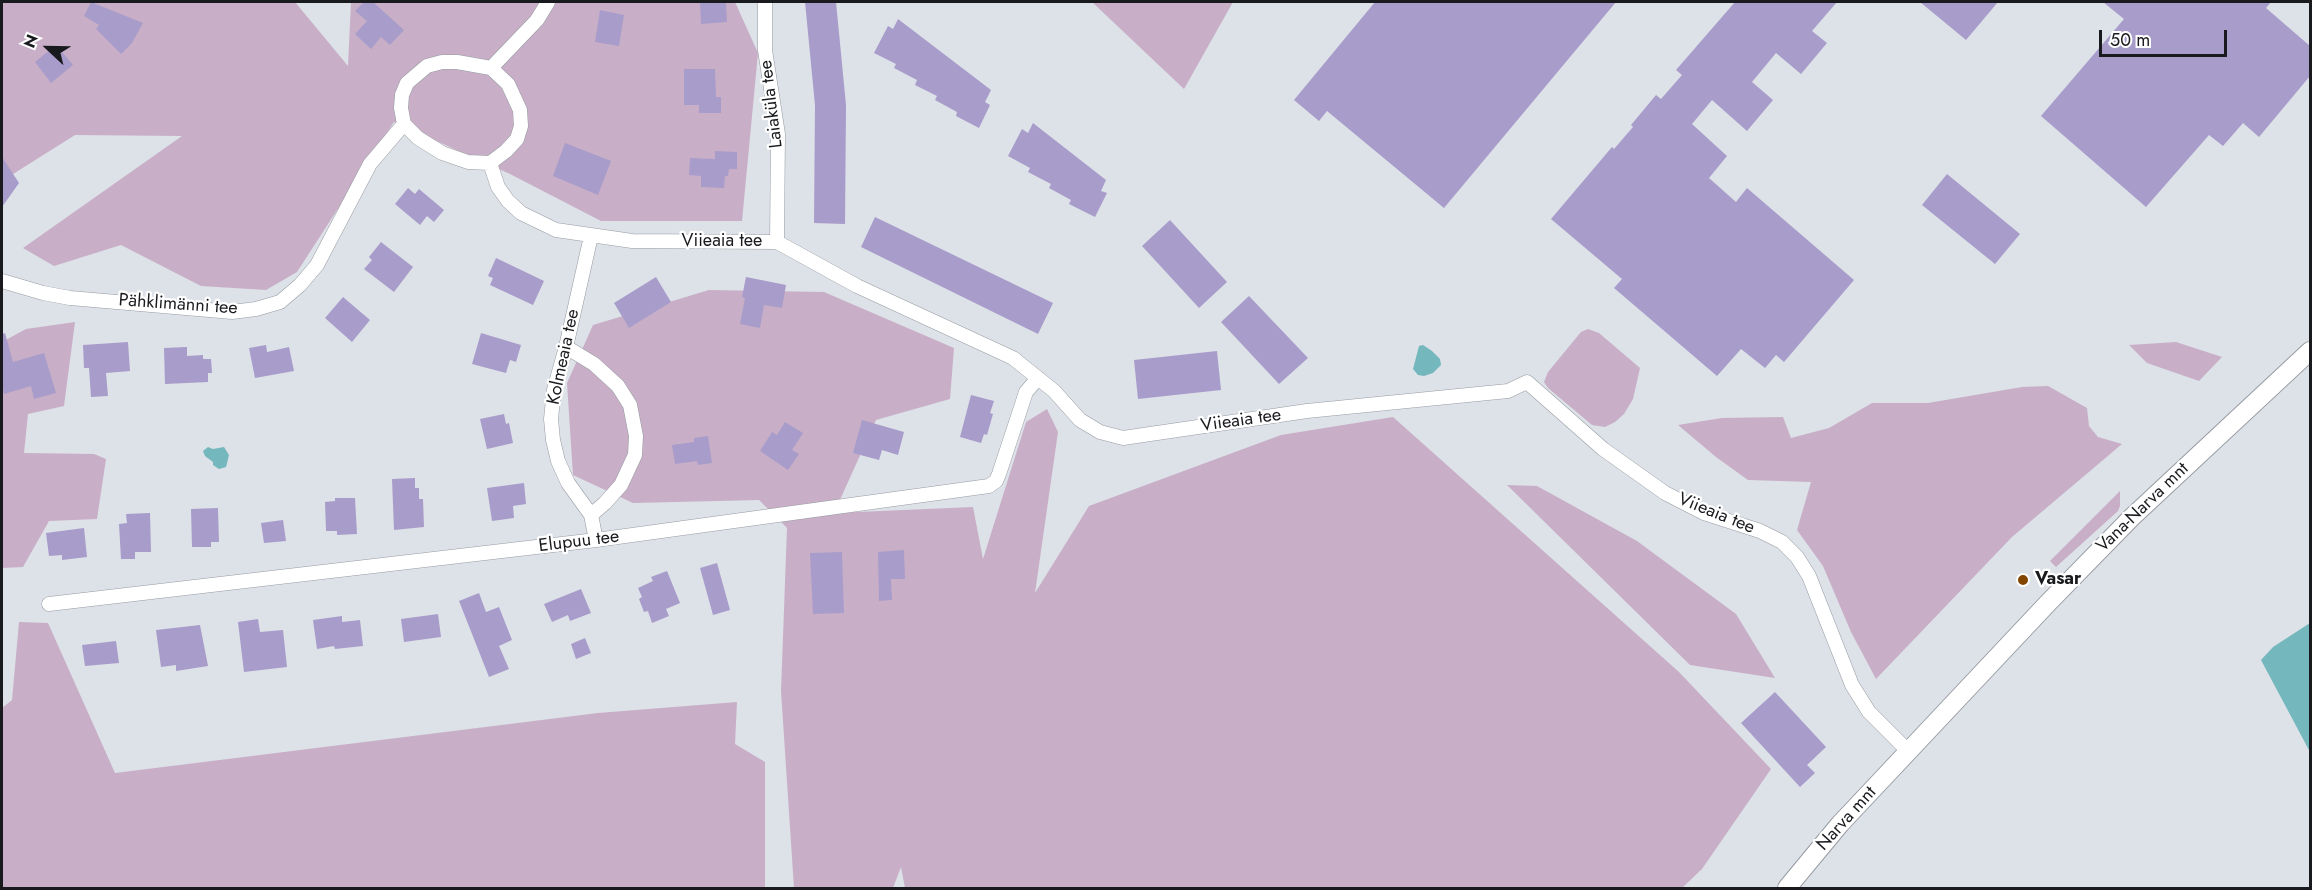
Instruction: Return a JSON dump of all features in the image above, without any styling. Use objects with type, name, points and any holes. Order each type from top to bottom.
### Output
[{"type":"main road","name":"Vana-Narva mnt","points":[[1908,751],[2131,518],[2310,351]]},
{"type":"main road","name":"Narva mnt","points":[[1787,888],[1840,824],[1908,751]]},
{"type":"street","points":[[491,68],[537,20],[548,2]]},
{"type":"street","name":"Laiaküla tee","points":[[765,2],[765,50],[778,134],[777,242]]},
{"type":"street","points":[[442,62],[457,62],[491,68],[508,84],[520,110],[521,126],[517,139],[490,163],[468,162],[442,153],[418,138],[404,124],[401,108],[402,95],[407,83],[427,66],[442,62]]},
{"type":"street","name":"Pähklimänni tee","points":[[2,281],[70,298],[232,312],[256,309],[280,302],[300,285],[317,265],[370,164],[404,124]]},
{"type":"street","name":"Viieaia tee","points":[[490,163],[498,187],[508,201],[521,213],[556,230],[591,236],[674,242],[777,242],[877,296],[1013,358],[1054,391],[1080,420],[1100,432],[1123,438],[1307,411],[1508,391],[1527,382],[1603,449],[1648,482],[1704,513],[1760,531],[1782,542],[1797,557],[1809,576],[1852,685],[1869,712],[1908,751]]},
{"type":"street","name":"Kolmeaia tee","points":[[591,236],[554,390],[551,419],[558,461],[568,483],[591,515],[596,540]]},
{"type":"street","points":[[566,347],[594,364],[618,386],[630,405],[636,436],[635,455],[621,485],[591,515]]},
{"type":"street","name":"Elupuu tee","points":[[49,604],[596,540],[989,486],[996,481],[999,474],[1026,392],[1038,378]]},
{"type":"shaded area","points":[[2,2],[295,2],[348,66],[351,2],[735,2],[758,53],[742,221],[601,221],[510,174],[394,122],[297,272],[266,290],[201,286],[121,245],[54,266],[23,248],[182,136],[75,135],[2,181]]},
{"type":"shaded area","points":[[1092,2],[1233,2],[1184,89]]},
{"type":"shaded area","points":[[709,290],[824,292],[954,348],[950,399],[876,420],[834,513],[973,507],[983,559],[1026,422],[1047,409],[1058,432],[1035,593],[1089,506],[1281,435],[1393,417],[1679,672],[1771,769],[1702,869],[1682,888],[905,888],[901,867],[893,888],[794,888],[781,691],[787,528],[759,500],[633,503],[573,475],[567,383],[593,325]]},
{"type":"shaded area","points":[[75,322],[64,406],[28,414],[24,453],[94,454],[106,459],[97,519],[49,521],[23,567],[2,568],[2,342],[26,329]]},
{"type":"shaded area","points":[[1588,329],[1599,333],[1640,368],[1633,399],[1624,414],[1605,427],[1592,425],[1548,388],[1544,382],[1548,372],[1581,332]]},
{"type":"shaded area","points":[[2176,342],[2222,357],[2199,381],[2147,363],[2129,345]]},
{"type":"shaded area","points":[[2048,386],[2087,408],[2089,426],[2098,437],[2122,444],[2012,537],[1876,679],[1851,632],[1823,566],[1797,530],[1811,482],[1748,480],[1678,425],[1722,418],[1783,417],[1791,438],[1829,428],[1872,403],[1928,403],[2022,387]]},
{"type":"shaded area","points":[[1507,485],[1537,486],[1637,541],[1736,614],[1775,678],[1690,665]]},
{"type":"shaded area","points":[[2120,491],[2118,511],[2056,567],[2050,561]]},
{"type":"shaded area","points":[[19,622],[48,623],[115,773],[598,713],[737,702],[735,744],[765,762],[765,888],[2,888],[2,708],[12,700]]},
{"type":"water","points":[[1423,345],[1440,359],[1441,365],[1433,373],[1424,376],[1418,375],[1413,369],[1419,346]]},
{"type":"water","points":[[208,447],[213,449],[224,447],[229,455],[226,467],[219,469],[213,465],[203,451]]},
{"type":"water","points":[[2310,623],[2310,752],[2261,660],[2273,647]]},
{"type":"building","points":[[91,2],[143,23],[132,43],[121,54],[96,29],[99,25],[84,16]]},
{"type":"building","points":[[364,2],[373,2],[404,30],[390,45],[381,37],[371,49],[355,34],[367,21],[355,11]]},
{"type":"building","points":[[700,2],[726,2],[727,22],[701,24]]},
{"type":"building","points":[[805,2],[836,2],[846,105],[845,224],[814,223],[815,105]]},
{"type":"building","points":[[1375,2],[1616,2],[1444,208],[1327,111],[1319,121],[1294,100]]},
{"type":"building","points":[[1735,2],[1837,2],[1812,31],[1827,43],[1801,74],[1776,53],[1752,82],[1773,100],[1747,131],[1712,100],[1692,124],[1727,156],[1709,178],[1736,202],[1747,188],[1854,280],[1784,362],[1776,355],[1765,368],[1741,349],[1717,376],[1614,288],[1622,279],[1551,219],[1612,147],[1614,149],[1633,127],[1631,125],[1656,95],[1661,99],[1682,75],[1676,70]]},
{"type":"building","points":[[1920,2],[1998,2],[1966,40]]},
{"type":"building","points":[[2103,2],[2271,2],[2266,8],[2310,46],[2310,76],[2259,137],[2243,123],[2223,146],[2209,135],[2146,207],[2041,116],[2124,19]]},
{"type":"building","points":[[600,10],[624,15],[619,46],[595,42]]},
{"type":"building","points":[[898,19],[991,90],[985,102],[990,105],[979,128],[956,116],[957,112],[935,100],[937,96],[915,85],[917,80],[894,68],[896,64],[874,53],[888,26],[893,29]]},
{"type":"building","points":[[56,45],[73,65],[51,83],[35,62]]},
{"type":"building","points":[[684,69],[715,69],[716,97],[721,97],[721,113],[699,113],[699,105],[684,105]]},
{"type":"building","points":[[1033,123],[1106,180],[1101,191],[1107,193],[1095,217],[1069,204],[1071,200],[1049,188],[1051,184],[1028,172],[1030,168],[1008,156],[1022,129],[1028,133]]},
{"type":"building","points":[[565,143],[611,161],[598,195],[553,176]]},
{"type":"building","points":[[715,151],[737,152],[737,169],[729,169],[728,176],[725,176],[724,188],[701,187],[701,176],[689,175],[690,158],[715,159]]},
{"type":"building","points":[[2,157],[19,183],[2,207]]},
{"type":"building","points":[[1947,174],[2020,234],[1995,264],[1922,205]]},
{"type":"building","points":[[408,188],[415,194],[419,189],[444,210],[434,222],[427,216],[420,225],[395,204]]},
{"type":"building","points":[[875,217],[1053,303],[1038,334],[861,247]]},
{"type":"building","points":[[1170,220],[1227,282],[1199,308],[1142,246]]},
{"type":"building","points":[[381,242],[413,267],[394,292],[364,269],[372,260],[369,257]]},
{"type":"building","points":[[496,258],[544,281],[533,305],[490,285],[493,278],[488,276]]},
{"type":"building","points":[[656,277],[671,302],[629,328],[614,303]]},
{"type":"building","points":[[746,277],[786,285],[782,308],[764,305],[760,328],[740,324]]},
{"type":"building","points":[[1249,296],[1308,358],[1279,384],[1221,322]]},
{"type":"building","points":[[343,297],[370,320],[352,342],[325,318]]},
{"type":"building","points":[[5,333],[13,362],[44,353],[56,393],[34,399],[31,386],[4,394],[2,334]]},
{"type":"building","points":[[481,333],[521,345],[516,362],[510,360],[506,373],[472,364]]},
{"type":"building","points":[[128,342],[130,371],[106,373],[108,396],[91,397],[89,368],[84,368],[83,345]]},
{"type":"building","points":[[266,345],[267,352],[289,347],[294,371],[255,378],[249,348]]},
{"type":"building","points":[[187,347],[187,356],[203,355],[203,359],[211,359],[212,373],[208,373],[208,382],[165,384],[164,348]]},
{"type":"building","points":[[1217,351],[1221,390],[1138,399],[1134,360]]},
{"type":"building","points":[[971,395],[994,401],[987,435],[984,434],[981,443],[960,437]]},
{"type":"building","points":[[504,414],[506,424],[509,423],[513,443],[487,449],[480,419]]},
{"type":"building","points":[[862,420],[904,432],[898,455],[882,450],[879,460],[853,453]]},
{"type":"building","points":[[785,422],[803,433],[792,450],[799,454],[788,470],[760,451],[772,432],[777,435]]},
{"type":"building","points":[[708,436],[712,463],[698,465],[697,461],[675,464],[672,445],[694,442],[694,438]]},
{"type":"building","points":[[415,478],[415,488],[419,488],[419,499],[423,499],[424,527],[394,530],[392,479]]},
{"type":"building","points":[[524,483],[526,504],[513,506],[514,518],[492,521],[487,488]]},
{"type":"building","points":[[335,498],[355,498],[357,534],[337,535],[337,531],[326,531],[325,502],[335,501]]},
{"type":"building","points":[[218,508],[219,542],[211,542],[211,547],[192,547],[191,509]]},
{"type":"building","points":[[150,513],[151,552],[135,552],[135,559],[121,559],[119,524],[127,523],[126,514]]},
{"type":"building","points":[[283,520],[286,541],[264,543],[261,523]]},
{"type":"building","points":[[84,528],[87,557],[62,560],[62,555],[49,556],[46,533]]},
{"type":"building","points":[[904,550],[905,579],[891,579],[892,600],[879,601],[878,552]]},
{"type":"building","points":[[842,552],[844,613],[813,614],[810,553]]},
{"type":"building","points":[[717,563],[730,610],[713,615],[700,568]]},
{"type":"building","points":[[667,571],[680,603],[666,609],[669,616],[652,623],[648,611],[644,612],[638,588],[653,581],[651,577]]},
{"type":"building","points":[[581,589],[591,613],[570,621],[568,615],[552,622],[544,604]]},
{"type":"building","points":[[479,593],[486,612],[499,607],[512,640],[499,646],[509,669],[489,677],[459,601]]},
{"type":"building","points":[[438,614],[441,637],[404,642],[401,619]]},
{"type":"building","points":[[342,616],[342,622],[360,620],[363,646],[335,649],[334,646],[317,649],[313,620]]},
{"type":"building","points":[[258,619],[260,632],[283,630],[287,667],[244,672],[238,622]]},
{"type":"building","points":[[200,625],[208,666],[176,671],[176,665],[161,667],[156,630]]},
{"type":"building","points":[[585,638],[591,653],[576,659],[571,644]]},
{"type":"building","points":[[116,641],[119,663],[85,666],[82,645]]},
{"type":"building","points":[[1775,692],[1826,747],[1807,765],[1815,773],[1800,787],[1741,723]]},
{"type":"place","name":"Vasar","points":[[2023,580]]}]
